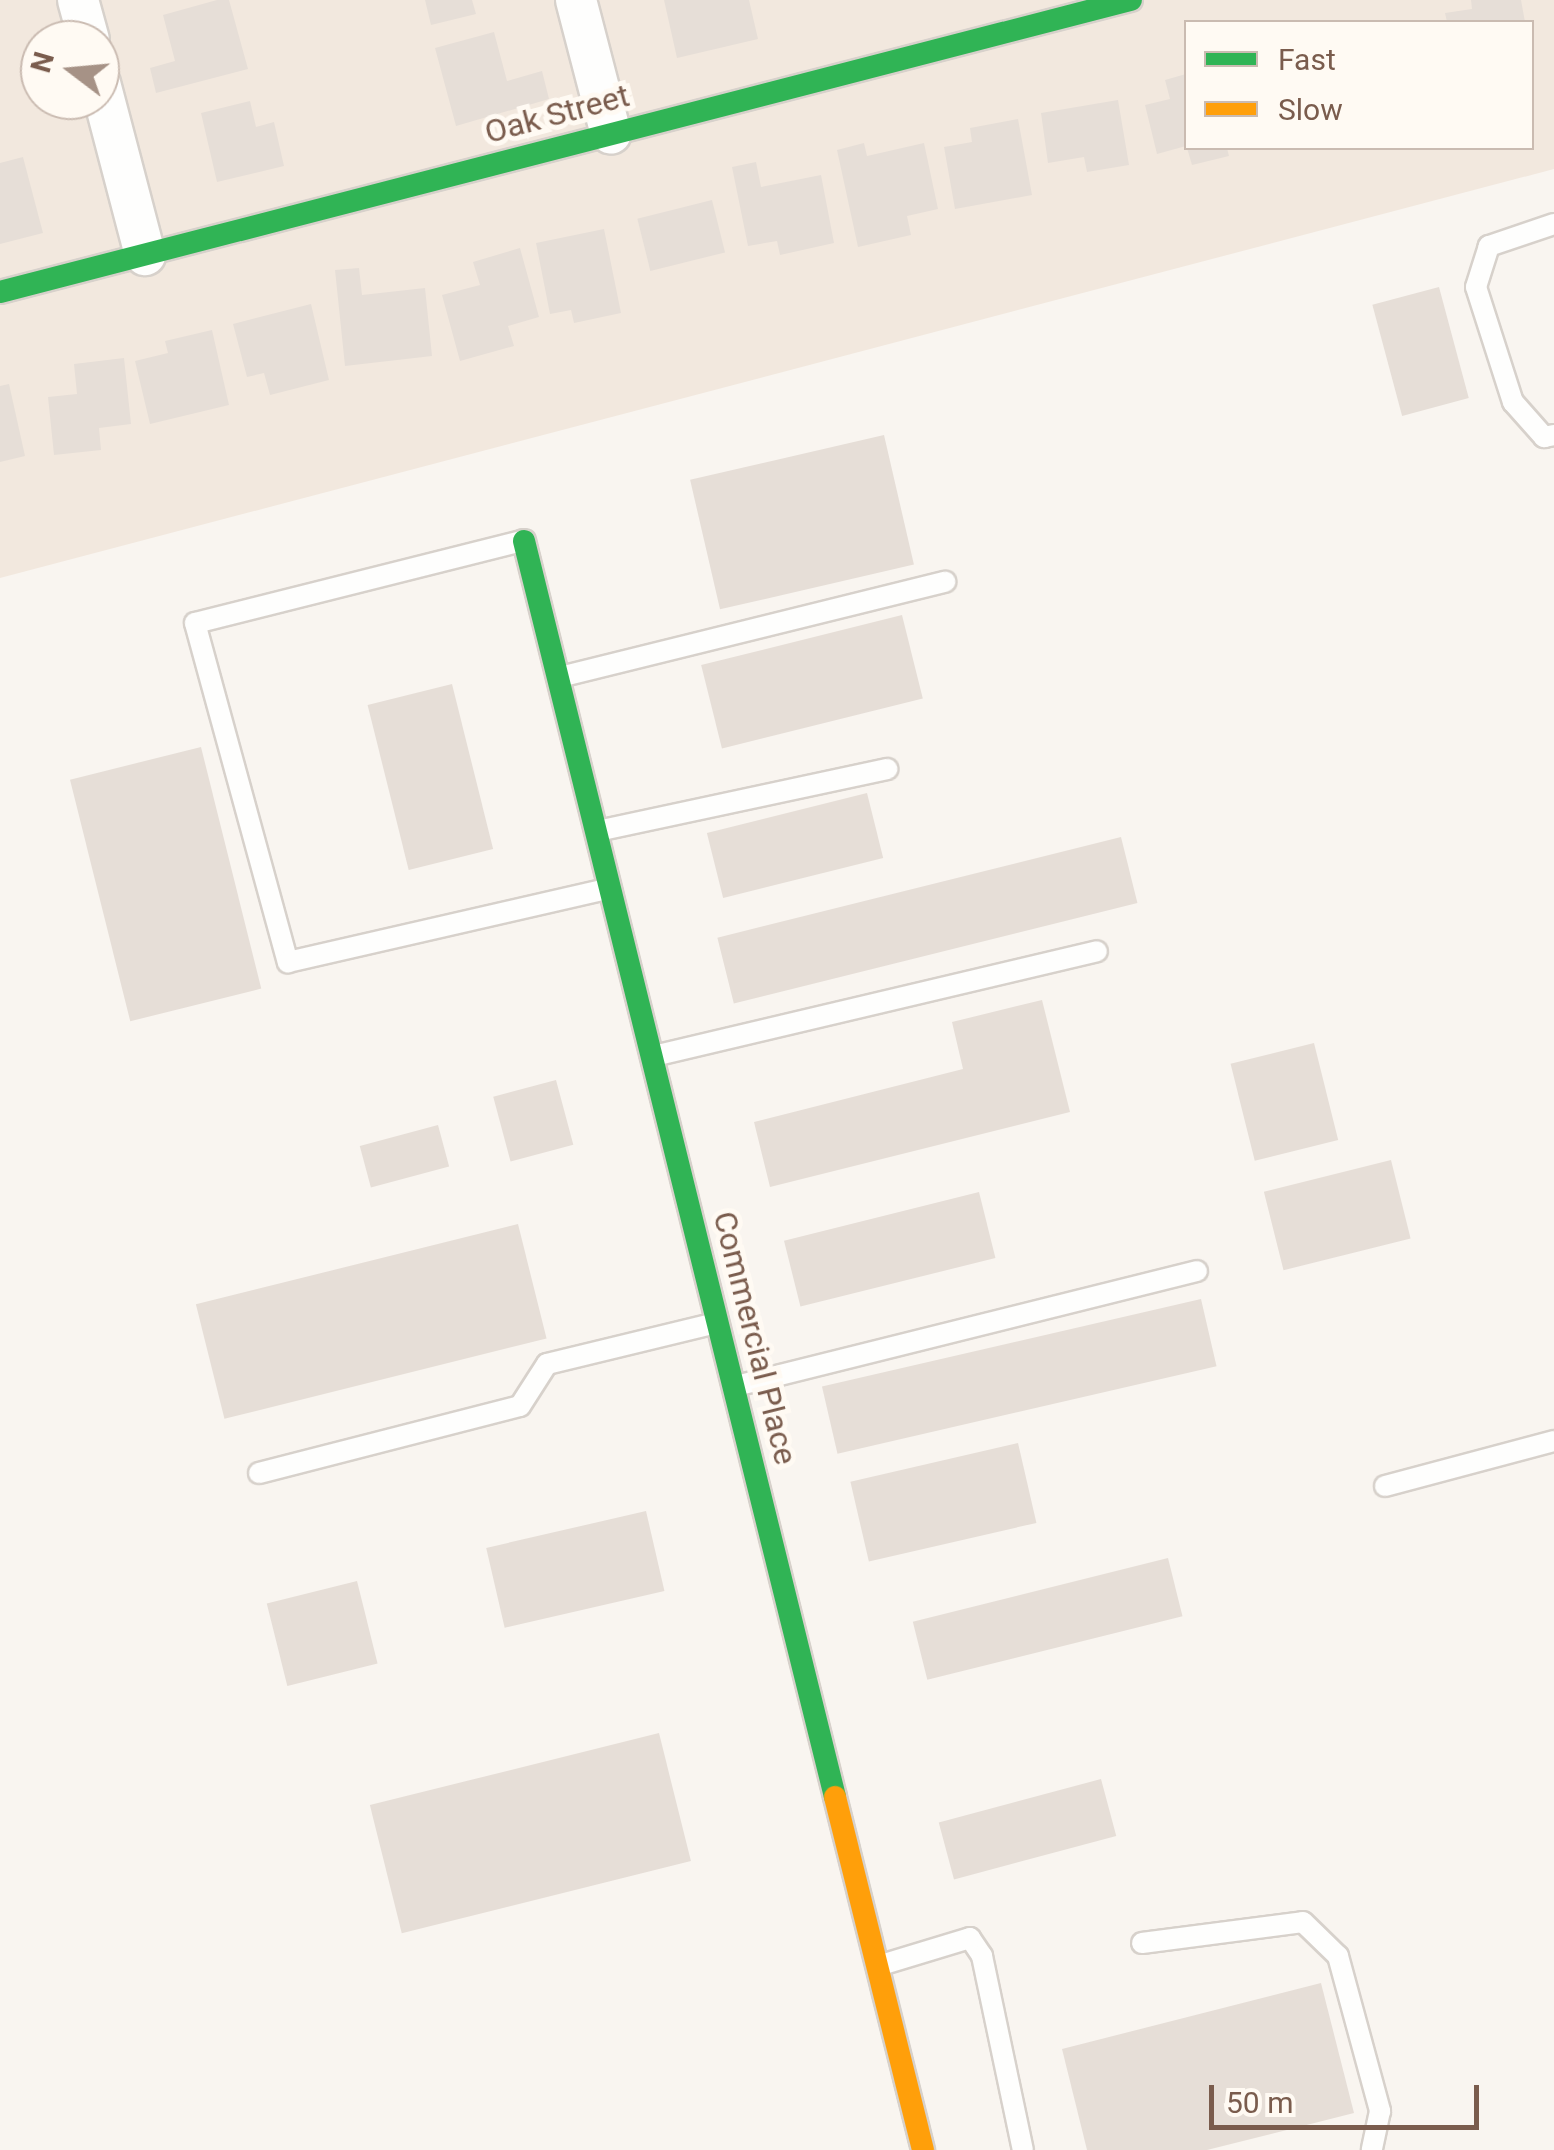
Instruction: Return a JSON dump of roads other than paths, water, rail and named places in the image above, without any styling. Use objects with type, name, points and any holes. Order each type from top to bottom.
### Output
[{"type":"street","points":[[576,0],[611,134]]},
{"type":"street","name":"Oak Street","points":[[0,292],[1089,5],[1131,0]]},
{"type":"street","points":[[109,120],[145,255]]},
{"type":"street","name":"Commercial Place","points":[[524,541],[923,2150]]},
{"type":"lane","points":[[1554,224],[1489,246],[1476,287],[1513,402],[1544,437],[1554,435]]},
{"type":"lane","points":[[524,541],[196,624],[288,962],[610,888]]},
{"type":"lane","points":[[558,678],[945,582]]},
{"type":"lane","points":[[596,832],[887,770]]},
{"type":"lane","points":[[652,1056],[1096,951]]},
{"type":"lane","points":[[734,1387],[1197,1272]]},
{"type":"lane","points":[[259,1474],[520,1406],[547,1364],[718,1322]]},
{"type":"lane","points":[[1384,1486],[1554,1441]]},
{"type":"lane","points":[[1142,1943],[1303,1922],[1338,1956],[1380,2112],[1372,2150]]},
{"type":"lane","points":[[878,1966],[970,1938],[982,1956],[1023,2150]]}]
